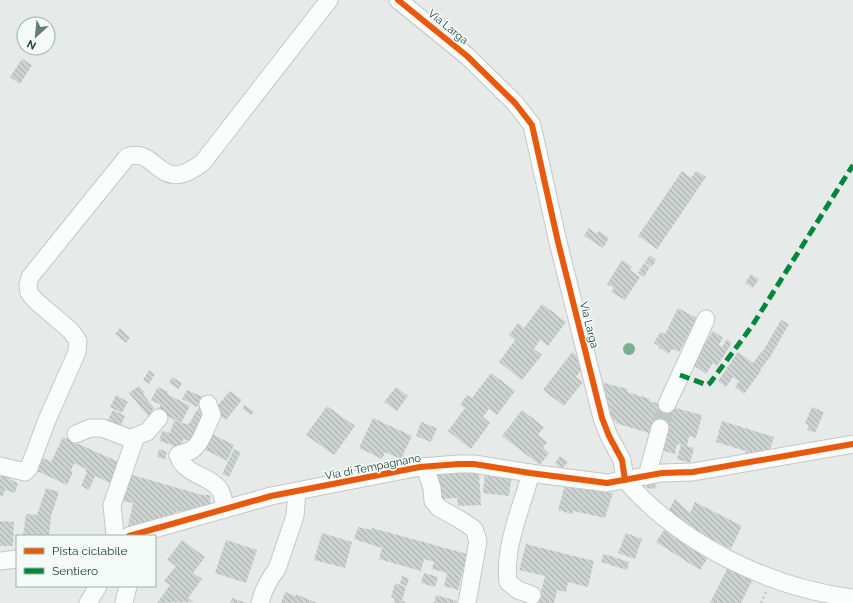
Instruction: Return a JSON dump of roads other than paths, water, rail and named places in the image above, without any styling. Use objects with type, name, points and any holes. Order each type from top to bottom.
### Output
[{"type":"street","points":[[0,466],[25,472],[29,468],[46,420],[77,352],[78,341],[71,331],[29,294],[28,285],[30,277],[127,157],[133,154],[145,157],[174,176],[193,171],[203,162],[329,0]]},
{"type":"street","name":"Via Larga","points":[[398,0],[467,56],[515,102],[532,125],[558,242],[602,418],[609,436],[622,460],[626,480]]},
{"type":"street","points":[[667,404],[706,320]]},
{"type":"street","points":[[208,404],[212,415],[198,443],[194,449],[189,452],[181,453],[178,456],[186,468],[213,484],[220,490],[225,509]]},
{"type":"street","points":[[115,535],[112,505],[134,440],[136,436],[147,432],[159,418]]},
{"type":"street","points":[[76,434],[90,428],[102,428],[134,440]]},
{"type":"street","points":[[647,476],[660,428]]},
{"type":"street","points":[[853,444],[693,472],[662,473],[626,480],[641,498],[689,537],[729,559],[772,579],[828,595],[853,598]]},
{"type":"street","name":"Via di Tempagnano","points":[[137,535],[271,496],[425,467],[474,464],[607,483],[626,480]]},
{"type":"street","points":[[425,467],[432,488],[433,501],[439,508],[459,518],[474,529],[478,541],[467,603]]},
{"type":"street","points":[[530,473],[510,545],[507,572],[508,582],[518,590],[532,595]]},
{"type":"street","points":[[260,603],[262,594],[277,569],[282,556],[295,516],[297,491]]},
{"type":"street","points":[[0,561],[16,558]]},
{"type":"street","points":[[88,603],[97,587]]},
{"type":"street","points":[[124,603],[128,587]]},
{"type":"tunnel","points":[[660,428],[667,404]]}]
